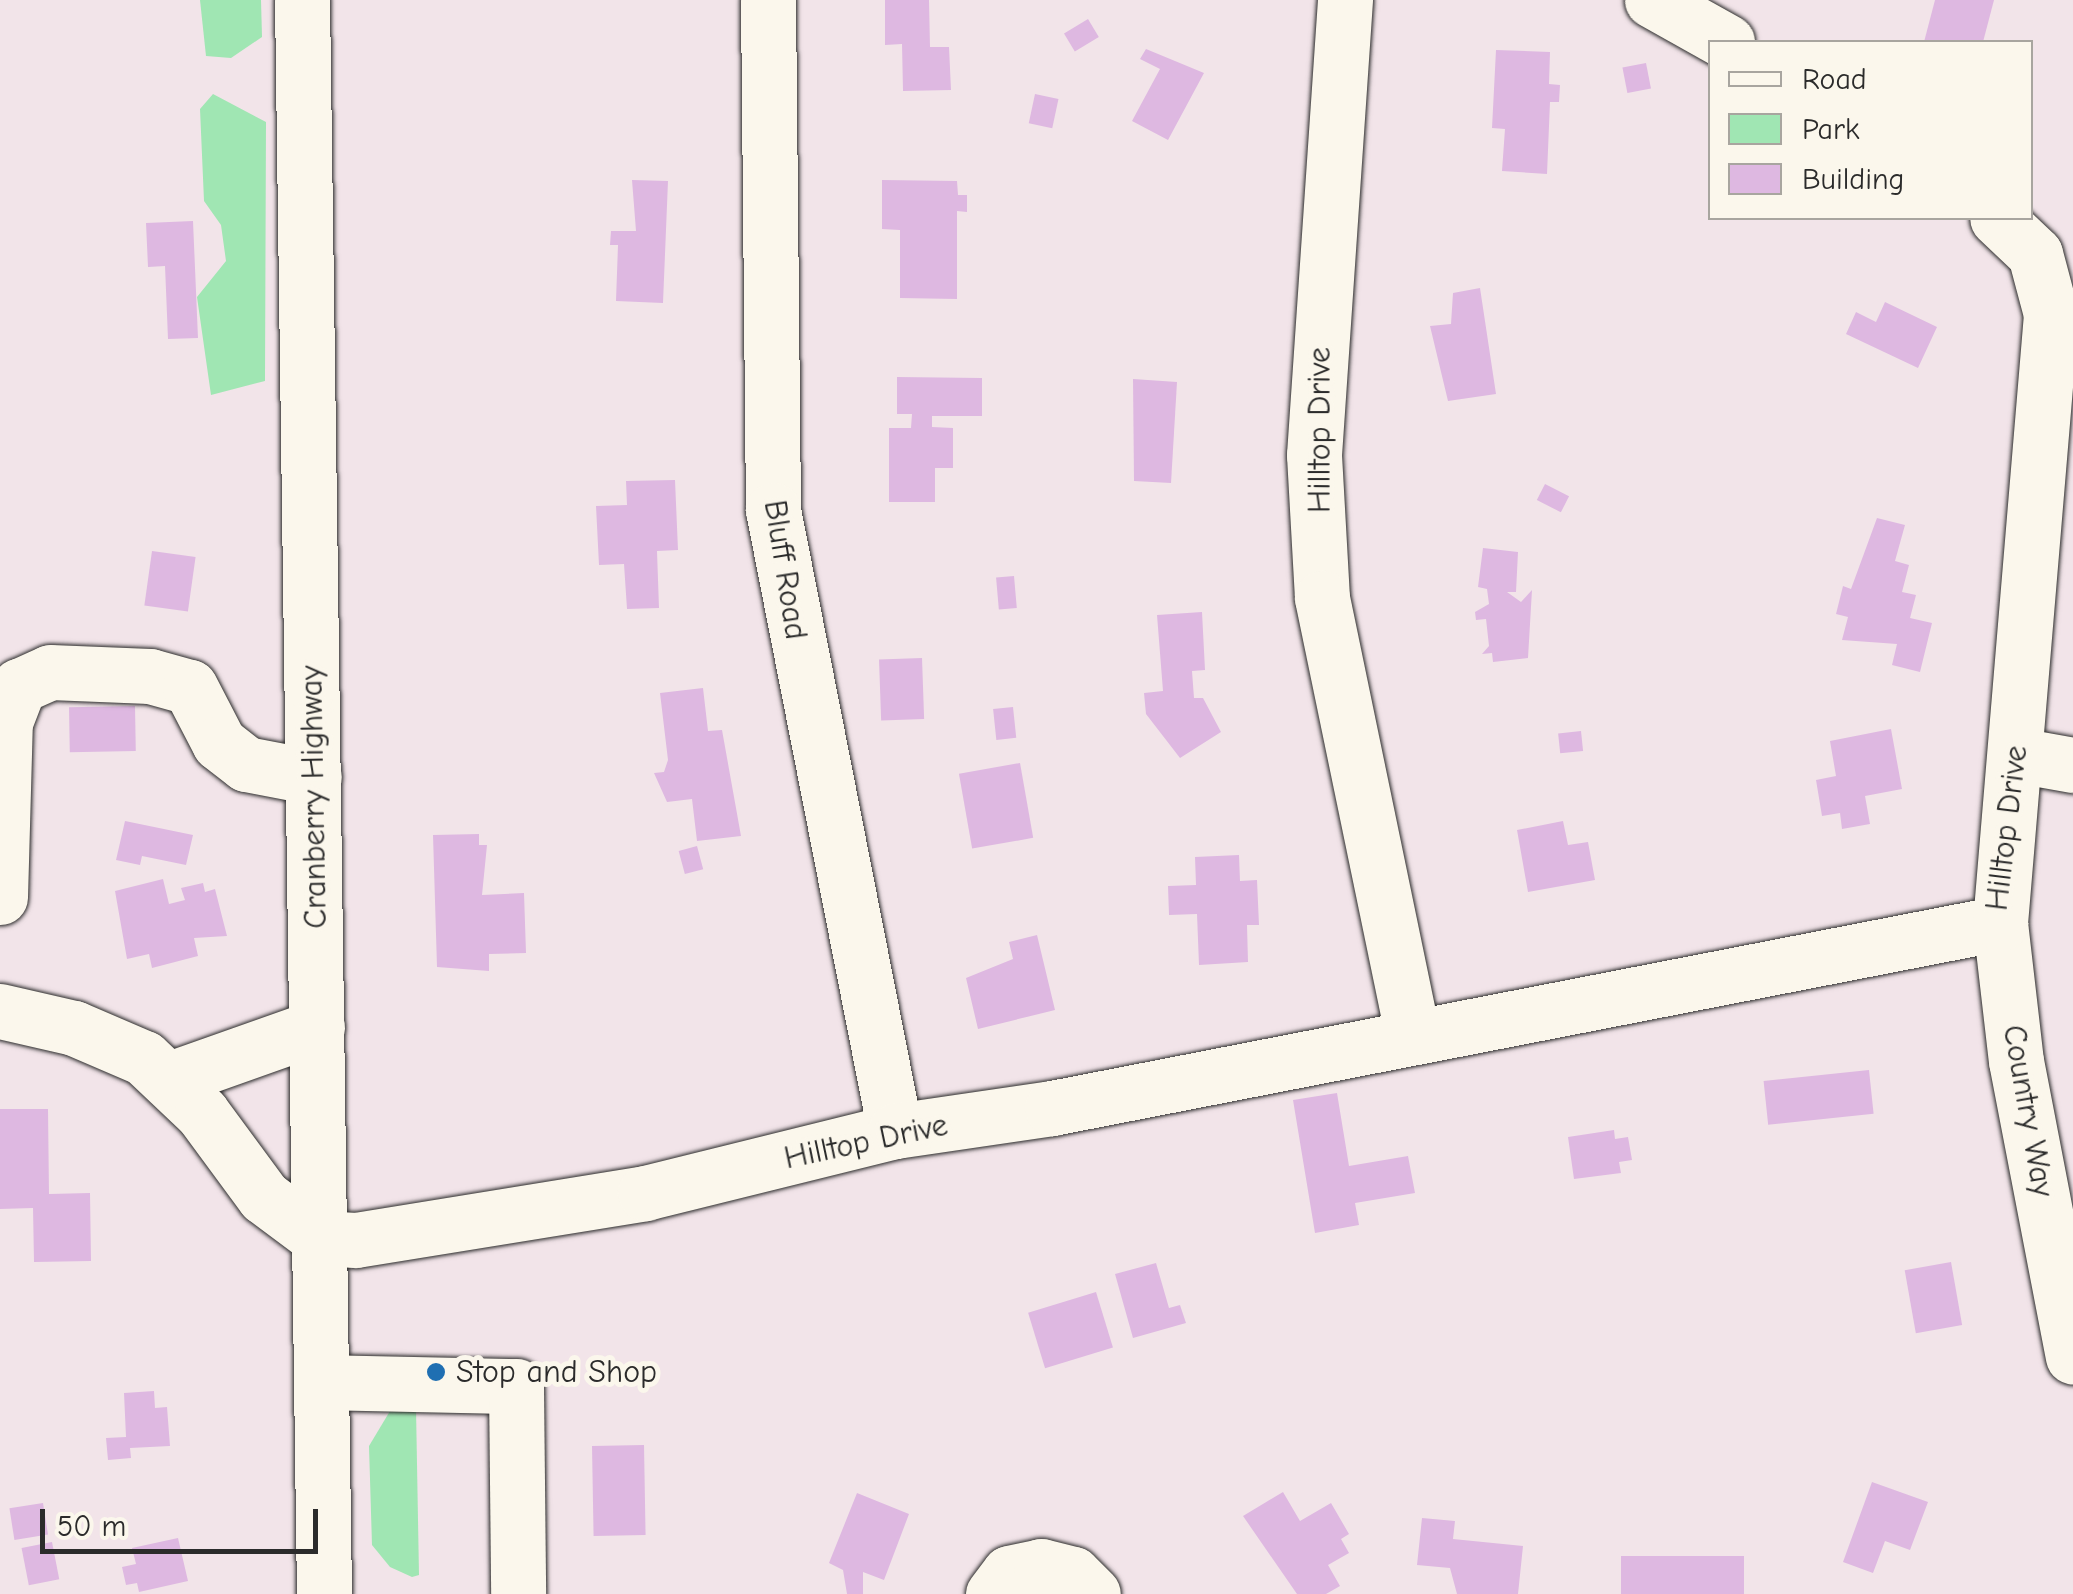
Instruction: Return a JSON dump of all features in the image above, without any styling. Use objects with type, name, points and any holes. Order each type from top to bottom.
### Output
[{"type":"street","name":"Cranberry Highway","points":[[302,0],[324,1594]]},
{"type":"street","name":"Bluff Road","points":[[768,0],[773,510],[895,1131]]},
{"type":"street","name":"Hilltop Drive","points":[[1344,0],[1314,456],[1322,598],[1412,1032]]},
{"type":"street","points":[[1652,0],[1723,40]]},
{"type":"street","name":"Hilltop Drive","points":[[319,1238],[389,1236],[645,1194],[895,1131],[1052,1108],[1412,1032],[2000,923],[2051,314],[2035,254],[1998,220]]},
{"type":"street","points":[[0,898],[5,722],[19,686],[50,672],[150,676],[190,687],[219,744],[246,764],[314,777]]},
{"type":"street","points":[[2017,755],[2073,766]]},
{"type":"street","name":"Country Way","points":[[2000,923],[2016,1061],[2073,1356]]},
{"type":"street","points":[[0,1011],[109,1042],[170,1079],[264,1197],[319,1238]]},
{"type":"street","points":[[170,1079],[317,1027]]},
{"type":"street","points":[[322,1382],[516,1386],[518,1594]]},
{"type":"street","points":[[993,1594],[1009,1573],[1041,1566],[1073,1574],[1093,1594]]},
{"type":"green space","points":[[200,0],[261,0],[262,37],[231,58],[206,56]]},
{"type":"green space","points":[[213,94],[266,122],[265,381],[211,395],[197,297],[226,261],[221,225],[204,201],[200,109]]},
{"type":"green space","points":[[416,1408],[419,1575],[412,1577],[390,1567],[372,1545],[369,1446],[390,1411]]},
{"type":"building","points":[[885,0],[929,0],[930,47],[949,47],[951,90],[903,91],[902,44],[885,45]]},
{"type":"building","points":[[1935,0],[1994,0],[1984,40],[1925,40]]},
{"type":"building","points":[[1088,19],[1099,37],[1075,51],[1064,33]]},
{"type":"building","points":[[1146,49],[1204,73],[1168,140],[1132,121],[1160,69],[1140,59]]},
{"type":"building","points":[[1496,50],[1550,52],[1549,84],[1560,85],[1559,102],[1550,102],[1547,174],[1502,171],[1505,129],[1492,128]]},
{"type":"building","points":[[1646,63],[1651,89],[1627,93],[1622,68]]},
{"type":"building","points":[[1035,94],[1058,99],[1052,128],[1029,123]]},
{"type":"building","points":[[632,180],[668,181],[663,303],[616,301],[618,245],[610,245],[611,231],[636,231]]},
{"type":"building","points":[[882,180],[957,181],[958,195],[967,195],[967,212],[957,211],[957,299],[900,298],[900,230],[882,229]]},
{"type":"building","points":[[193,221],[198,338],[168,339],[165,266],[148,267],[146,223]]},
{"type":"building","points":[[1480,288],[1496,394],[1448,401],[1430,326],[1451,324],[1453,293]]},
{"type":"building","points":[[1885,302],[1937,327],[1918,368],[1846,334],[1856,312],[1876,322]]},
{"type":"building","points":[[897,377],[982,378],[982,416],[932,416],[932,427],[953,428],[953,468],[935,468],[935,502],[889,502],[889,428],[911,428],[912,414],[897,414]]},
{"type":"building","points":[[1133,379],[1177,382],[1171,483],[1134,481]]},
{"type":"building","points":[[675,480],[678,550],[657,551],[659,608],[627,609],[624,564],[599,565],[596,506],[627,505],[626,481]]},
{"type":"building","points":[[1545,484],[1569,496],[1561,512],[1537,500]]},
{"type":"building","points":[[1877,518],[1905,525],[1895,561],[1909,565],[1902,592],[1916,595],[1910,618],[1932,623],[1920,672],[1892,665],[1897,644],[1842,640],[1848,617],[1836,614],[1843,586],[1851,589]]},
{"type":"building","points":[[1483,548],[1518,552],[1516,592],[1507,592],[1521,602],[1532,590],[1528,658],[1493,662],[1492,653],[1482,654],[1489,646],[1486,619],[1476,620],[1475,612],[1489,604],[1487,589],[1478,587]]},
{"type":"building","points":[[152,551],[196,557],[188,612],[144,605]]},
{"type":"building","points":[[1014,576],[1017,608],[999,609],[996,578]]},
{"type":"building","points":[[1202,612],[1205,670],[1192,671],[1194,698],[1203,698],[1221,732],[1180,758],[1146,714],[1144,693],[1163,691],[1157,615]]},
{"type":"building","points":[[922,658],[924,719],[881,720],[879,660]]},
{"type":"building","points":[[703,688],[708,731],[722,730],[741,836],[697,841],[692,799],[667,802],[654,773],[664,772],[668,760],[660,693]]},
{"type":"building","points":[[135,706],[136,751],[70,752],[69,707]]},
{"type":"building","points":[[1013,707],[1016,738],[996,740],[993,709]]},
{"type":"building","points":[[1891,729],[1902,789],[1865,796],[1870,824],[1842,829],[1840,813],[1822,816],[1816,780],[1836,776],[1830,741]]},
{"type":"building","points":[[1581,731],[1583,751],[1560,753],[1558,733]]},
{"type":"building","points":[[1020,763],[1033,838],[972,849],[959,774]]},
{"type":"building","points":[[125,821],[193,835],[186,865],[142,856],[140,865],[116,860]]},
{"type":"building","points":[[1563,821],[1568,845],[1588,842],[1595,880],[1528,892],[1517,830]]},
{"type":"building","points":[[479,834],[479,845],[487,845],[482,895],[524,893],[526,953],[489,954],[489,971],[437,967],[433,835]]},
{"type":"building","points":[[697,846],[703,869],[685,874],[679,851]]},
{"type":"building","points":[[1239,855],[1240,881],[1257,880],[1259,925],[1247,925],[1248,962],[1199,965],[1197,914],[1169,915],[1168,886],[1196,885],[1195,857]]},
{"type":"building","points":[[163,879],[169,904],[185,900],[181,888],[203,883],[205,892],[215,889],[227,936],[194,938],[198,956],[152,968],[149,954],[127,959],[115,891]]},
{"type":"building","points":[[1037,935],[1055,1010],[978,1029],[966,978],[1013,959],[1009,942]]},
{"type":"building","points":[[1869,1070],[1874,1114],[1768,1125],[1764,1081]]},
{"type":"building","points":[[1337,1093],[1349,1166],[1408,1156],[1415,1193],[1355,1203],[1359,1225],[1315,1233],[1293,1100]]},
{"type":"building","points":[[0,1109],[48,1109],[49,1194],[90,1193],[91,1261],[34,1262],[33,1208],[0,1209]]},
{"type":"building","points":[[1614,1130],[1615,1139],[1628,1137],[1632,1160],[1619,1162],[1621,1173],[1574,1179],[1568,1137]]},
{"type":"building","points":[[1951,1262],[1962,1325],[1916,1333],[1905,1270]]},
{"type":"building","points":[[1156,1263],[1169,1308],[1180,1305],[1186,1323],[1133,1338],[1115,1274]]},
{"type":"building","points":[[1096,1292],[1113,1347],[1045,1368],[1028,1313]]},
{"type":"building","points":[[154,1391],[155,1408],[167,1407],[170,1446],[130,1448],[131,1458],[108,1460],[106,1438],[126,1437],[124,1393]]},
{"type":"building","points":[[644,1445],[646,1535],[594,1536],[592,1446]]},
{"type":"building","points":[[1872,1482],[1928,1502],[1910,1550],[1885,1541],[1873,1573],[1843,1562]]},
{"type":"building","points":[[1283,1492],[1300,1521],[1331,1503],[1349,1534],[1341,1539],[1349,1553],[1328,1565],[1340,1586],[1326,1594],[1297,1594],[1243,1516]]},
{"type":"building","points":[[857,1493],[909,1514],[884,1580],[863,1572],[863,1594],[847,1594],[843,1570],[829,1563]]},
{"type":"building","points":[[43,1503],[48,1535],[14,1540],[9,1508]]},
{"type":"building","points":[[1422,1518],[1455,1521],[1453,1539],[1523,1546],[1518,1594],[1457,1594],[1450,1568],[1417,1565]]},
{"type":"building","points":[[178,1538],[188,1581],[139,1592],[137,1583],[126,1585],[122,1567],[136,1564],[132,1548]]},
{"type":"building","points":[[52,1542],[59,1579],[29,1585],[22,1548]]},
{"type":"building","points":[[1621,1556],[1744,1556],[1744,1594],[1621,1594]]},
{"type":"place","name":"Stop and Shop","points":[[436,1372]]}]
